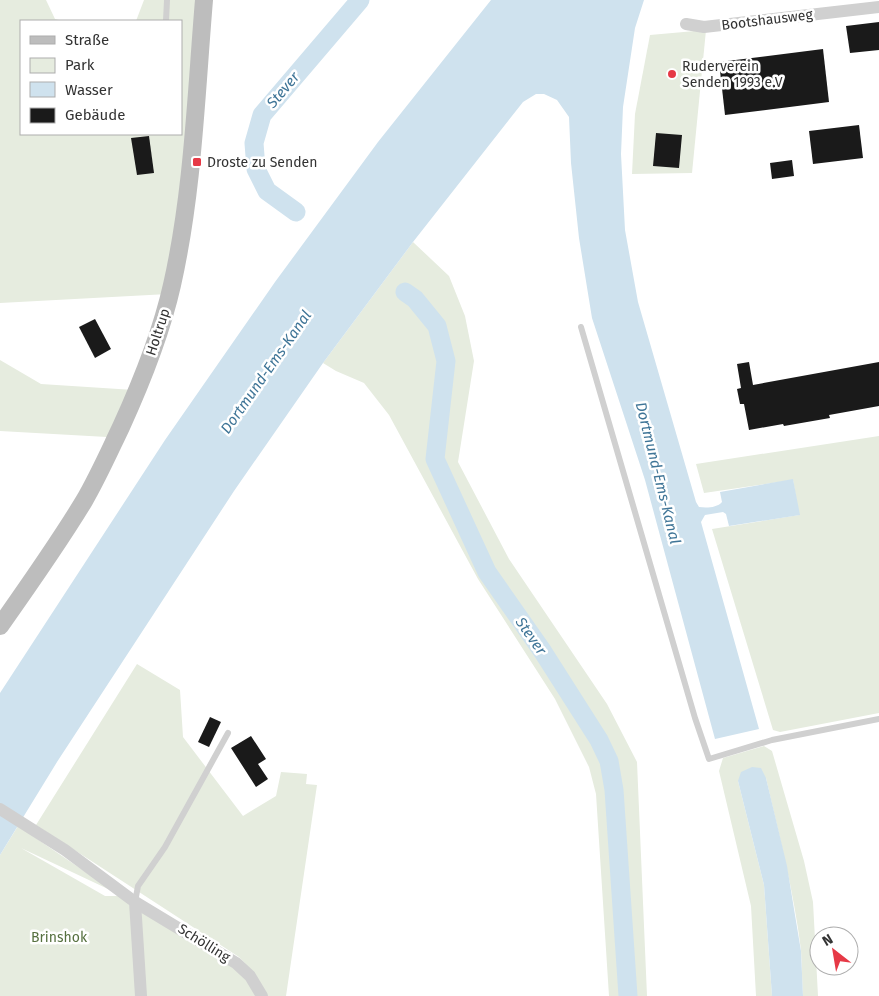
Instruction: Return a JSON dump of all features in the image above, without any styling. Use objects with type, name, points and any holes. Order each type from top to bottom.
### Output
[{"type":"street","name":"Holtrup","points":[[0,626],[62,538],[85,499],[134,396],[150,358],[163,319],[172,286],[187,199],[204,0]]},
{"type":"street","name":"Bootshausweg","points":[[686,24],[704,27],[879,7]]},
{"type":"street","name":"Schölling","points":[[0,810],[65,850],[135,902],[236,963],[250,976],[262,996]]},
{"type":"street","points":[[135,902],[141,996]]},
{"type":"lane","points":[[166,20],[167,0]]},
{"type":"lane","points":[[581,327],[695,718],[709,758],[772,740],[879,719]]},
{"type":"lane","points":[[135,902],[138,886],[165,847],[228,734]]},
{"type":"green space","points":[[0,0],[46,0],[55,19],[59,20],[20,20],[20,135],[182,135],[182,20],[136,20],[144,0],[201,0],[168,294],[0,303]]},
{"type":"green space","name":"Ruderverein Senden 1993 e.V","points":[[706,30],[692,173],[632,174],[635,114],[650,35]]},
{"type":"green space","points":[[413,242],[449,276],[465,316],[474,361],[458,462],[509,559],[607,704],[637,762],[647,996],[609,996],[596,794],[589,767],[555,699],[478,579],[389,415],[364,383],[323,363]]},
{"type":"green space","points":[[0,360],[41,384],[134,390],[107,437],[0,431]]},
{"type":"green space","points":[[879,436],[879,713],[780,732],[773,730],[712,529],[799,515],[793,480],[704,493],[696,464]]},
{"type":"green space","points":[[137,664],[180,690],[183,737],[243,816],[276,796],[281,772],[307,774],[306,784],[317,785],[286,996],[268,996],[253,972],[239,957],[36,825]]},
{"type":"green space","points":[[764,746],[772,751],[804,861],[813,902],[814,926],[809,926],[809,976],[817,976],[818,996],[803,996],[801,950],[794,907],[766,778],[738,781],[764,885],[772,996],[756,996],[751,906],[719,771],[723,758]]},
{"type":"green space","name":"Brinshok","points":[[18,826],[109,888],[21,848],[105,896],[125,896],[130,907],[136,996],[0,996],[0,855]]},
{"type":"green space","points":[[141,911],[233,963],[258,996],[146,996]]},
{"type":"water","name":"Dortmund-Ems-Kanal","points":[[491,0],[644,0],[635,28],[623,107],[621,154],[625,230],[638,302],[696,502],[699,507],[714,506],[722,502],[720,492],[793,479],[800,515],[729,526],[726,514],[723,512],[705,515],[701,522],[759,729],[715,739],[645,480],[592,318],[579,238],[571,163],[569,117],[557,100],[544,94],[536,94],[523,102],[413,242],[323,363],[234,491],[57,762],[0,855],[0,693],[165,440],[275,282],[378,142]]},
{"type":"water","points":[[752,767],[761,768],[766,778],[787,866],[801,951],[803,996],[772,996],[764,885],[738,781],[741,772]]},
{"type":"building","points":[[879,22],[879,50],[850,53],[846,26]]},
{"type":"building","points":[[823,49],[829,102],[725,115],[719,62]]},
{"type":"building","points":[[859,125],[863,158],[813,164],[809,131]]},
{"type":"building","points":[[656,133],[682,135],[679,168],[653,166]]},
{"type":"building","points":[[149,136],[154,173],[137,175],[131,138]]},
{"type":"building","points":[[792,160],[794,176],[772,179],[770,163]]},
{"type":"building","points":[[95,319],[111,349],[95,358],[79,327]]},
{"type":"building","points":[[749,362],[753,385],[879,362],[879,406],[829,415],[830,418],[749,430],[744,404],[740,404],[737,389],[741,388],[737,364]]},
{"type":"building","points":[[210,717],[221,722],[209,747],[198,742]]},
{"type":"building","points":[[251,736],[266,759],[258,764],[268,779],[256,787],[231,748]]},
{"type":"waterway","name":"Stever","points":[[296,212],[267,191],[256,169],[254,143],[262,115],[360,0]]},
{"type":"waterway","name":"Stever","points":[[405,292],[415,299],[437,326],[446,361],[435,459],[487,572],[543,652],[599,740],[609,761],[614,790],[628,996]]},
{"type":"place","name":"Ruderverein Senden 1993 e.V","points":[[672,74]]},
{"type":"place","name":"Droste zu Senden","points":[[197,162]]}]
